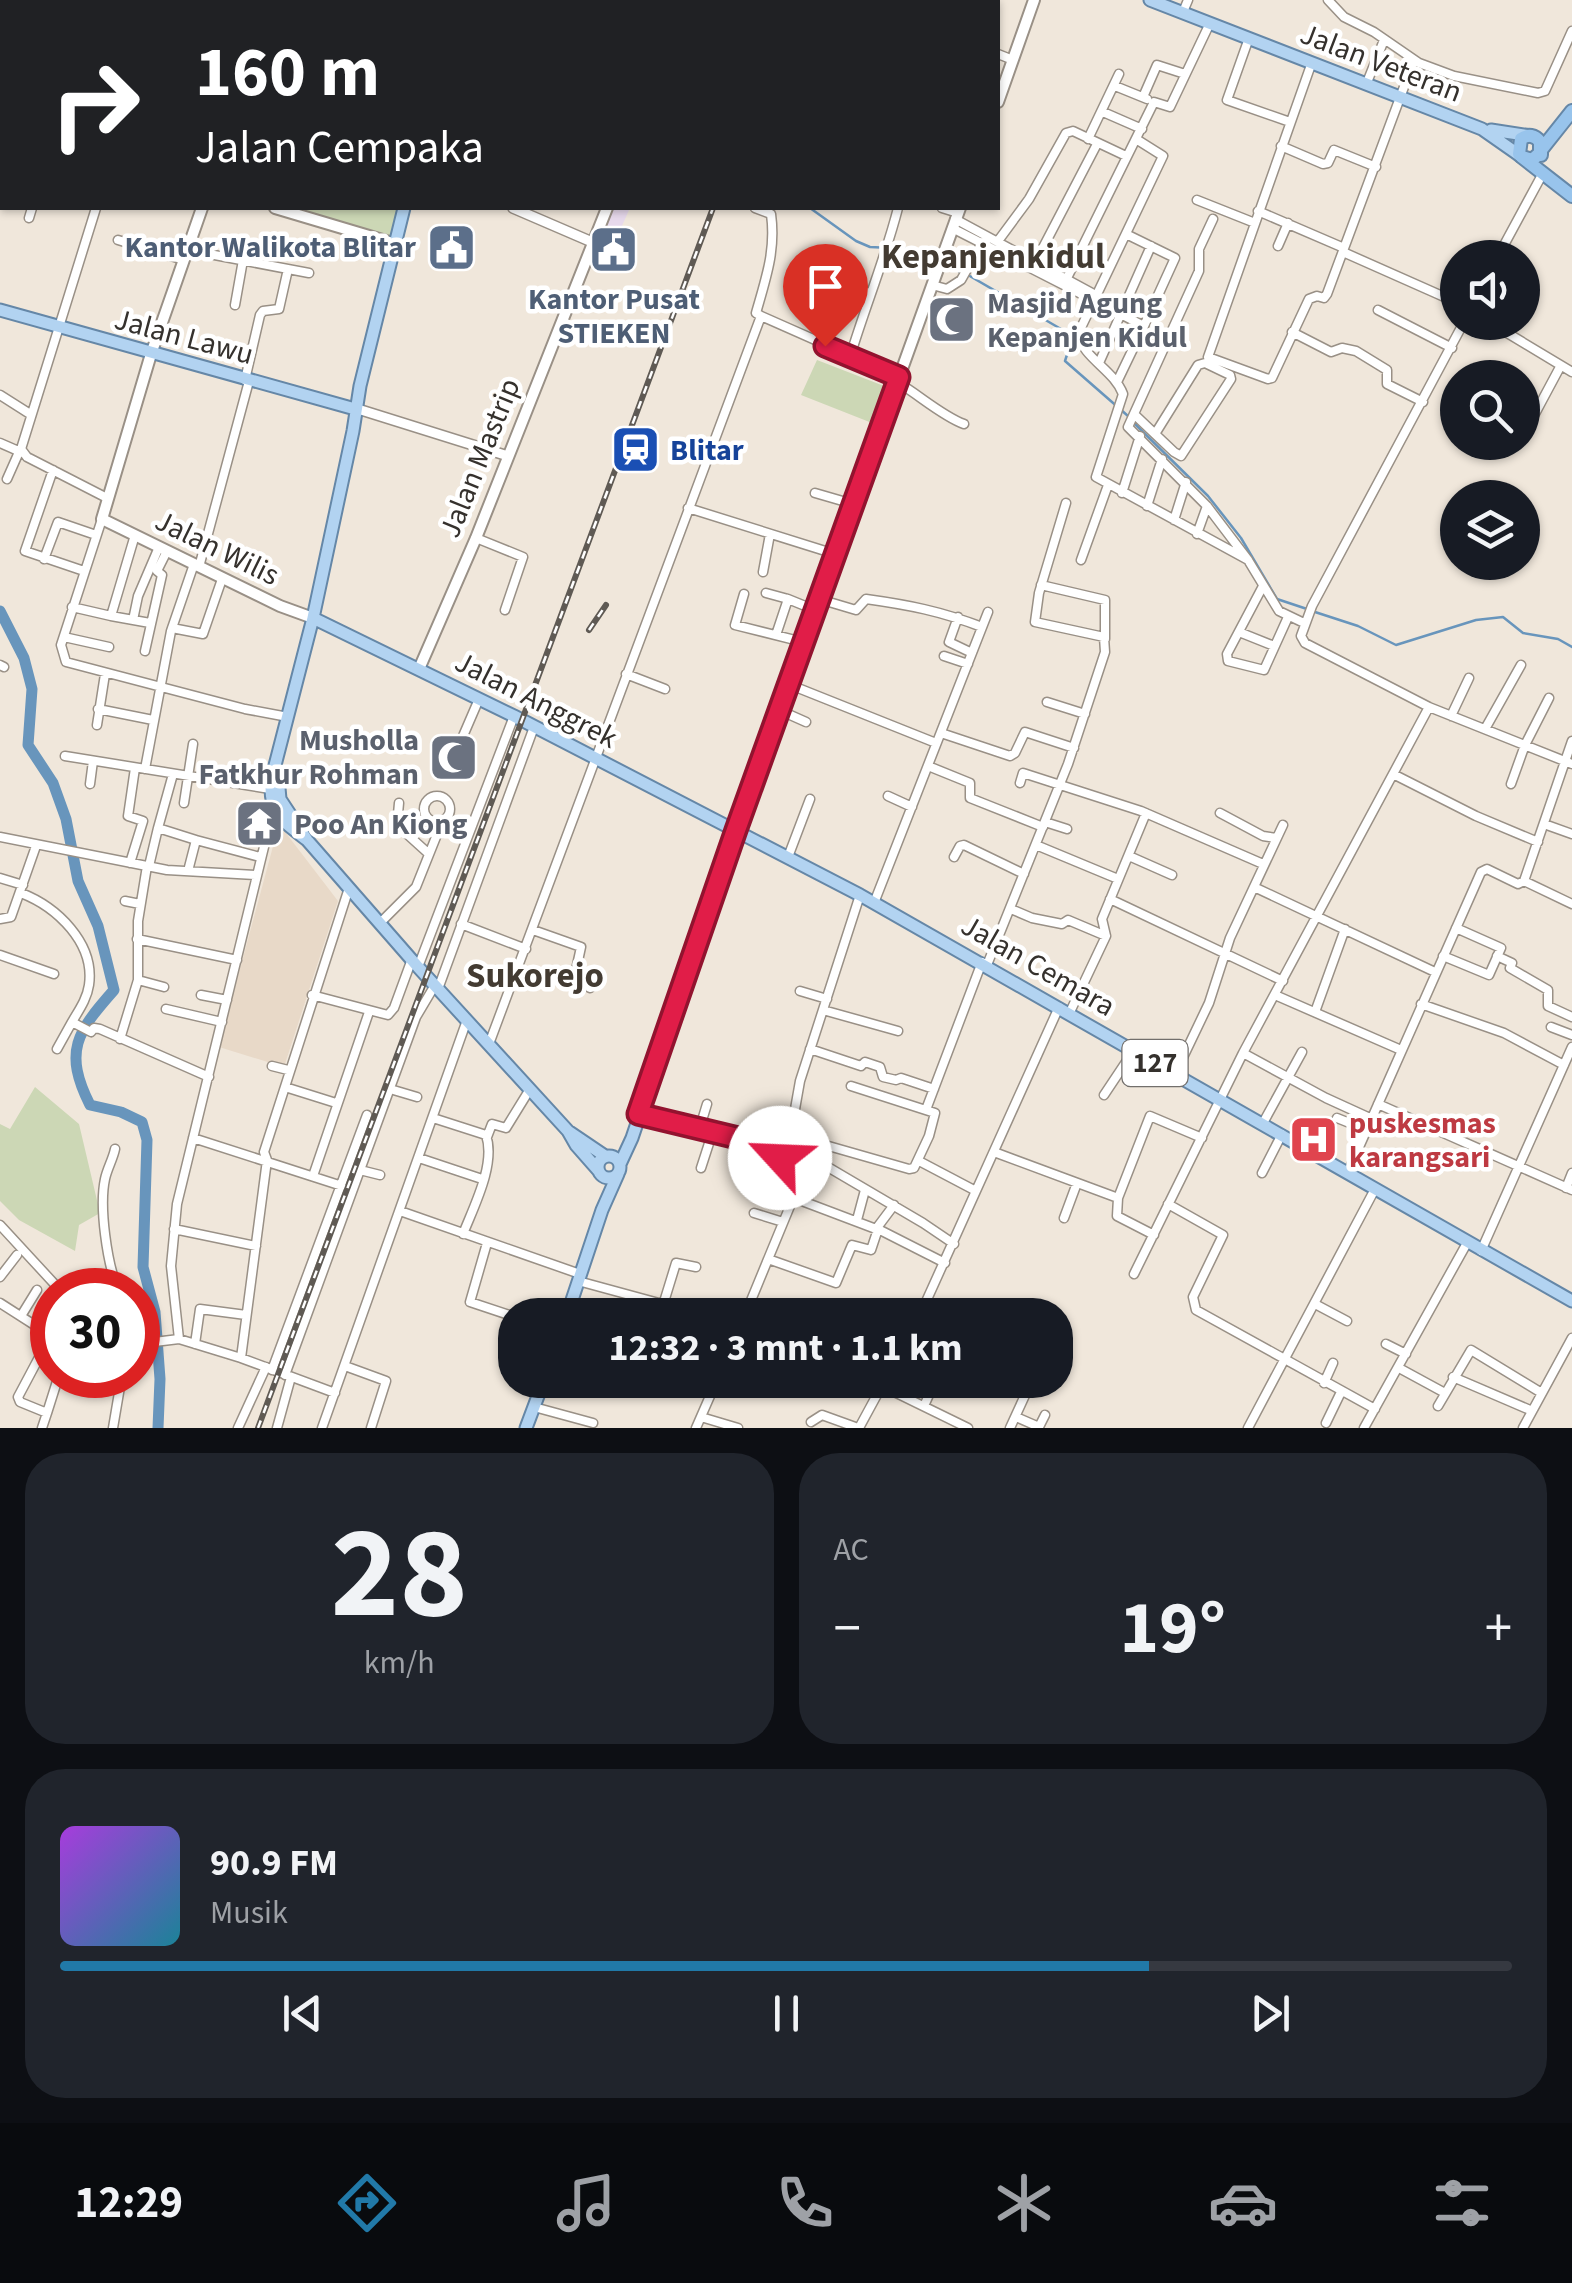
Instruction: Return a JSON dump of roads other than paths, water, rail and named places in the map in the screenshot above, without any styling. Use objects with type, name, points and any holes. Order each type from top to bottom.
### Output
[{"type":"highway","points":[[1570,115],[1547,133],[1524,137],[1518,150],[1572,196]]},
{"type":"highway","points":[[1522,157],[1532,160],[1570,115]]},
{"type":"highway","points":[[1532,136],[1540,142],[1543,173]]},
{"type":"main road","points":[[1000,96],[1034,0]]},
{"type":"main road","name":"Jalan Veteran","points":[[1150,0],[1185,6],[1210,23],[1482,129],[1532,136]]},
{"type":"main road","name":"Jalan Veteran","points":[[1482,129],[1522,157]]},
{"type":"main road","points":[[102,519],[151,354],[201,210]]},
{"type":"main road","points":[[283,210],[396,244]]},
{"type":"main road","points":[[404,210],[270,789],[273,810],[307,840],[568,1130],[613,1163]]},
{"type":"main road","name":"Jalan Mastrip","points":[[419,669],[476,538],[606,210]]},
{"type":"main road","points":[[572,1298],[602,1210],[613,1163],[634,1128],[736,830],[956,217]]},
{"type":"main road","name":"Jalan Lawu","points":[[0,310],[358,410]]},
{"type":"main road","name":"Jalan Wilis","points":[[102,519],[222,579],[312,618]]},
{"type":"main road","name":"Jalan Anggrek","points":[[312,618],[736,830]]},
{"type":"main road","points":[[279,753],[280,799],[307,840]]},
{"type":"main road","name":"Jalan Cemara","points":[[736,830],[1065,1009],[1572,1302]]},
{"type":"main road","points":[[568,1130],[600,1173],[612,1178],[613,1163]]},
{"type":"main road","points":[[602,1210],[598,1163],[613,1163]]},
{"type":"main road","points":[[526,1428],[538,1398]]},
{"type":"street","points":[[1328,0],[1344,17],[1413,63],[1454,76],[1542,92],[1572,31]]},
{"type":"street","points":[[1114,86],[1170,106],[1210,23]]},
{"type":"street","points":[[1249,38],[1227,100],[1290,122]]},
{"type":"street","points":[[1366,85],[1383,42]]},
{"type":"street","points":[[1000,55],[1013,60]]},
{"type":"street","points":[[1312,62],[1208,359],[1270,380],[1310,297],[1325,296],[1413,63]]},
{"type":"street","points":[[1142,97],[1157,65],[1185,74]]},
{"type":"street","points":[[1036,261],[1093,141],[1119,74]]},
{"type":"street","points":[[1067,278],[1154,102]]},
{"type":"street","points":[[1103,112],[1142,129]]},
{"type":"street","points":[[998,241],[1029,199],[1066,133],[1072,131],[1126,156]]},
{"type":"street","points":[[1136,139],[1163,156],[1078,334],[1081,345],[1122,390],[1096,478],[1248,560]]},
{"type":"street","points":[[1282,146],[1323,164],[1328,163],[1334,150],[1376,167]]},
{"type":"street","points":[[1507,240],[1543,173]]},
{"type":"street","points":[[1197,200],[1254,223]]},
{"type":"street","points":[[29,218],[31,210]]},
{"type":"street","points":[[7,479],[21,453],[95,210]]},
{"type":"street","points":[[519,210],[592,242]]},
{"type":"street","points":[[850,358],[897,210]]},
{"type":"street","points":[[772,211],[774,244],[756,313],[898,379],[964,424]]},
{"type":"street","points":[[1258,212],[1440,295]]},
{"type":"street","points":[[956,217],[984,239],[1054,276],[1067,278],[1092,293],[1094,299]]},
{"type":"street","points":[[1132,421],[1198,271],[1199,249],[1213,219]]},
{"type":"street","points":[[1278,246],[1288,223]]},
{"type":"street","points":[[1116,382],[1175,259],[1126,234]]},
{"type":"street","points":[[984,239],[998,241],[1036,261],[1089,300],[1094,299],[1144,326]]},
{"type":"street","points":[[932,286],[947,289],[961,280],[984,239]]},
{"type":"street","points":[[118,240],[186,255],[243,260],[309,273]]},
{"type":"street","points":[[1099,363],[1150,246]]},
{"type":"street","points":[[235,305],[243,260]]},
{"type":"street","points":[[845,265],[841,284],[870,293]]},
{"type":"street","points":[[260,858],[128,816],[169,639],[196,565],[247,380],[260,315],[279,309],[288,269]]},
{"type":"street","points":[[1378,310],[1452,348]]},
{"type":"street","points":[[489,1044],[761,316]]},
{"type":"street","points":[[1292,332],[1331,352],[1348,348],[1372,360],[1387,370],[1387,384],[1424,402]]},
{"type":"street","points":[[1301,638],[1308,615],[1456,340]]},
{"type":"street","points":[[1517,340],[1572,372]]},
{"type":"street","points":[[1118,410],[1183,455],[1231,379],[1230,374],[1205,363],[1198,366],[1155,434]]},
{"type":"street","points":[[1540,405],[1560,368]]},
{"type":"street","points":[[0,395],[30,414]]},
{"type":"street","points":[[358,410],[508,456]]},
{"type":"street","points":[[1132,421],[1140,436],[1207,506],[1280,611],[1288,617],[1308,615]]},
{"type":"street","points":[[1122,492],[1140,436]]},
{"type":"street","points":[[0,442],[108,498]]},
{"type":"street","points":[[1147,506],[1162,459]]},
{"type":"street","points":[[53,470],[25,551],[84,571]]},
{"type":"street","points":[[1174,520],[1186,482]]},
{"type":"street","points":[[1081,560],[1108,485]]},
{"type":"street","points":[[815,493],[853,504]]},
{"type":"street","points":[[1066,502],[1041,586],[1036,624],[1105,639]]},
{"type":"street","points":[[1197,534],[1207,506]]},
{"type":"street","points":[[688,508],[833,558]]},
{"type":"street","points":[[102,519],[64,637],[61,650],[66,662],[288,717]]},
{"type":"street","points":[[44,559],[58,522],[96,535]]},
{"type":"street","points":[[763,572],[770,534]]},
{"type":"street","points":[[110,616],[135,535]]},
{"type":"street","points":[[476,538],[524,557],[505,610]]},
{"type":"street","points":[[133,620],[138,596],[163,549]]},
{"type":"street","points":[[145,652],[162,575],[157,571],[163,549]]},
{"type":"street","points":[[172,628],[203,634],[222,579]]},
{"type":"street","points":[[927,1107],[1011,909],[1074,748],[1104,658],[1106,600],[1041,586]]},
{"type":"street","points":[[1263,586],[1227,654],[1228,660],[1262,671],[1288,617]]},
{"type":"street","points":[[766,593],[858,610],[869,599],[923,606],[982,627]]},
{"type":"street","points":[[744,594],[735,625],[803,642]]},
{"type":"street","points":[[776,636],[788,599]]},
{"type":"street","points":[[72,607],[150,623]]},
{"type":"street","points":[[874,903],[988,612]]},
{"type":"street","points":[[958,618],[948,642],[972,653]]},
{"type":"street","points":[[1282,630],[1429,707],[1569,763]]},
{"type":"street","points":[[1238,632],[1274,646]]},
{"type":"street","points":[[148,635],[169,639]]},
{"type":"street","points":[[64,637],[109,647]]},
{"type":"street","points":[[944,656],[968,664]]},
{"type":"street","points":[[1485,729],[1520,665]]},
{"type":"street","points":[[96,726],[105,674]]},
{"type":"street","points":[[626,674],[665,690]]},
{"type":"street","points":[[1451,716],[1468,678]]},
{"type":"street","points":[[788,684],[936,743]]},
{"type":"street","points":[[457,750],[478,698]]},
{"type":"street","points":[[1511,784],[1549,698]]},
{"type":"street","points":[[1047,702],[1085,714]]},
{"type":"street","points":[[1134,1274],[1243,1053],[1429,707]]},
{"type":"street","points":[[98,709],[153,720]]},
{"type":"street","points":[[779,710],[806,722]]},
{"type":"street","points":[[312,995],[385,1016],[392,1012],[514,716]]},
{"type":"street","points":[[277,1428],[288,1376],[416,1017],[436,987],[462,924],[534,727]]},
{"type":"street","points":[[1014,728],[1074,748]]},
{"type":"street","points":[[941,733],[1010,756],[1025,732]]},
{"type":"street","points":[[1524,882],[1569,763],[1572,741]]},
{"type":"street","points":[[184,803],[193,744]]},
{"type":"street","points":[[65,756],[270,789]]},
{"type":"street","points":[[90,784],[93,761]]},
{"type":"street","points":[[928,766],[970,783],[970,798],[1066,828]]},
{"type":"street","points":[[120,1038],[138,980],[140,904],[174,774]]},
{"type":"street","points":[[1020,783],[1023,774],[1060,784],[1146,813],[1263,864]]},
{"type":"street","points":[[1395,775],[1538,842]]},
{"type":"street","points":[[888,796],[912,807]]},
{"type":"street","points":[[788,857],[810,800]]},
{"type":"street","points":[[399,803],[398,824],[429,854]]},
{"type":"street","points":[[176,1339],[174,1229],[273,810]]},
{"type":"street","points":[[1106,936],[1101,923],[1146,813]]},
{"type":"street","points":[[1220,813],[1263,836],[1276,838]]},
{"type":"street","points":[[130,863],[142,821]]},
{"type":"street","points":[[380,923],[416,887],[442,822]]},
{"type":"street","points":[[1544,824],[1572,834]]},
{"type":"street","points":[[1175,1074],[1209,1004],[1222,955],[1283,825]]},
{"type":"street","points":[[0,837],[188,872],[255,875]]},
{"type":"street","points":[[188,872],[196,840]]},
{"type":"street","points":[[954,857],[964,845],[1024,874]]},
{"type":"street","points":[[1036,845],[1118,879]]},
{"type":"street","points":[[0,919],[11,916],[36,846]]},
{"type":"street","points":[[1129,856],[1172,875]]},
{"type":"street","points":[[1348,1172],[1484,870],[1518,884],[1524,882],[1572,904]]},
{"type":"street","points":[[0,878],[40,900],[76,934],[90,976],[77,1025],[57,1049]]},
{"type":"street","points":[[1254,887],[1435,972]]},
{"type":"street","points":[[241,1358],[267,1160],[264,1152],[349,888]]},
{"type":"street","points":[[752,1298],[808,1162],[809,1134],[796,1129],[791,1122],[810,1049],[860,895]]},
{"type":"street","points":[[1110,899],[1222,955],[1283,980]]},
{"type":"street","points":[[125,900],[140,904]]},
{"type":"street","points":[[1011,909],[1050,922],[1062,924],[1068,920],[1106,936]]},
{"type":"street","points":[[462,924],[526,949]]},
{"type":"street","points":[[1443,956],[1489,974],[1501,948],[1456,928]]},
{"type":"street","points":[[534,930],[582,947],[576,970],[593,977],[590,988]]},
{"type":"street","points":[[1315,1012],[1345,930]]},
{"type":"street","points":[[929,1298],[994,1152],[1106,936]]},
{"type":"street","points":[[137,939],[237,960]]},
{"type":"street","points":[[0,955],[54,974]]},
{"type":"street","points":[[1497,956],[1512,962],[1510,968],[1548,990],[1548,1006],[1572,1017]]},
{"type":"street","points":[[138,980],[164,987]]},
{"type":"street","points":[[800,990],[826,998]]},
{"type":"street","points":[[201,995],[227,1000]]},
{"type":"street","points":[[1276,995],[1401,1050]]},
{"type":"street","points":[[1421,1004],[1504,1034],[1564,1065]]},
{"type":"street","points":[[166,1008],[222,1022]]},
{"type":"street","points":[[823,1010],[898,1031]]},
{"type":"street","points":[[313,1176],[369,1012]]},
{"type":"street","points":[[322,1428],[467,1020]]},
{"type":"street","points":[[77,1025],[91,1032],[95,1028],[209,1077]]},
{"type":"street","points":[[1552,1026],[1572,1035]]},
{"type":"street","points":[[810,1049],[860,1066],[865,1062],[882,1068],[883,1077],[934,1088]]},
{"type":"street","points":[[1104,1096],[1134,1050]]},
{"type":"street","points":[[1262,1124],[1302,1052]]},
{"type":"street","points":[[1243,1053],[1372,1119]]},
{"type":"street","points":[[1482,1250],[1571,1053]]},
{"type":"street","points":[[272,1066],[336,1103]]},
{"type":"street","points":[[811,1141],[909,1169],[919,1160],[935,1112],[850,1086]]},
{"type":"street","points":[[390,1089],[416,1098]]},
{"type":"street","points":[[463,1234],[489,1158],[492,1124],[506,1128],[530,1089]]},
{"type":"street","points":[[700,1127],[707,1104]]},
{"type":"street","points":[[1378,1104],[1569,1189],[1572,1173]]},
{"type":"street","points":[[238,1428],[269,1368],[368,1114]]},
{"type":"street","points":[[638,1114],[700,1127],[770,1153],[821,1164],[955,1242]]},
{"type":"street","points":[[1154,1235],[1117,1216],[1118,1198],[1150,1116],[1202,1138]]},
{"type":"street","points":[[433,1118],[488,1137]]},
{"type":"street","points":[[1337,1118],[1367,1130]]},
{"type":"street","points":[[701,1168],[713,1131]]},
{"type":"street","points":[[1262,1174],[1282,1134]]},
{"type":"street","points":[[193,1138],[342,1186]]},
{"type":"street","points":[[111,1268],[104,1226],[105,1182],[115,1149]]},
{"type":"street","points":[[994,1152],[1118,1198]]},
{"type":"street","points":[[760,1190],[770,1153]]},
{"type":"street","points":[[419,1158],[482,1179]]},
{"type":"street","points":[[919,1160],[976,1191]]},
{"type":"street","points":[[360,1170],[380,1176]]},
{"type":"street","points":[[1064,1218],[1078,1183]]},
{"type":"street","points":[[1248,1428],[1375,1189]]},
{"type":"street","points":[[856,1220],[866,1190]]},
{"type":"street","points":[[794,1198],[878,1229],[945,1263]]},
{"type":"street","points":[[1168,1204],[1223,1235],[1193,1297],[1193,1306],[1217,1324],[1374,1409]]},
{"type":"street","points":[[768,1259],[836,1283],[852,1245],[871,1250],[878,1229],[894,1205]]},
{"type":"street","points":[[400,1212],[644,1298]]},
{"type":"street","points":[[754,1212],[783,1222]]},
{"type":"street","points":[[0,1225],[40,1268]]},
{"type":"street","points":[[174,1229],[256,1246]]},
{"type":"street","points":[[1364,1428],[1467,1243]]},
{"type":"street","points":[[487,1244],[470,1302],[498,1311]]},
{"type":"street","points":[[0,1277],[17,1256]]},
{"type":"street","points":[[665,1298],[676,1263],[696,1267]]},
{"type":"street","points":[[0,1302],[30,1321]]},
{"type":"street","points":[[21,1316],[30,1302]]},
{"type":"street","points":[[1315,1304],[1347,1320]]},
{"type":"street","points":[[195,1344],[200,1309],[246,1315]]},
{"type":"street","points":[[1522,1428],[1572,1338]]},
{"type":"street","points":[[160,1341],[176,1339],[195,1344],[335,1393]]},
{"type":"street","points":[[1386,1344],[1406,1354]]},
{"type":"street","points":[[1438,1406],[1467,1352],[1472,1350],[1540,1392]]},
{"type":"street","points":[[1324,1383],[1334,1363]]},
{"type":"street","points":[[345,1366],[386,1381],[371,1428]]},
{"type":"street","points":[[1398,1368],[1445,1393]]},
{"type":"street","points":[[30,1374],[18,1397],[20,1402],[46,1413]]},
{"type":"street","points":[[1453,1377],[1530,1410]]},
{"type":"street","points":[[1326,1422],[1341,1392]]},
{"type":"street","points":[[42,1428],[52,1398]]},
{"type":"street","points":[[112,1428],[118,1398]]},
{"type":"street","points":[[696,1428],[709,1398]]},
{"type":"street","points":[[811,1422],[822,1414],[858,1428],[875,1398]]},
{"type":"street","points":[[910,1398],[952,1424],[968,1428]]},
{"type":"street","points":[[924,1406],[928,1398]]},
{"type":"street","points":[[1010,1428],[1024,1398]]},
{"type":"street","points":[[534,1408],[592,1423]]},
{"type":"street","points":[[1016,1417],[1039,1427],[1045,1415]]},
{"type":"street","points":[[700,1417],[738,1428]]},
{"type":"waterway","points":[[813,210],[870,247],[912,249],[938,262]]},
{"type":"waterway","points":[[945,265],[961,272]]},
{"type":"waterway","points":[[968,275],[1073,336],[1065,361],[1128,416]]},
{"type":"waterway","points":[[1133,422],[1208,496],[1241,538],[1277,599],[1307,609]]},
{"type":"waterway","points":[[0,611],[24,658],[32,689],[28,745],[53,783],[66,819],[78,881],[98,926],[114,990],[83,1031],[78,1043],[77,1070],[90,1105],[142,1122],[147,1140],[143,1267],[155,1312],[160,1379],[158,1428]]},
{"type":"waterway","points":[[1315,612],[1358,626],[1396,645],[1476,620],[1503,617],[1523,633],[1558,639],[1572,647]]},
{"type":"railway","points":[[258,1428],[712,210]]},
{"type":"railway","points":[[589,630],[606,605]]},
{"type":"place","name":"Kantor Walikota Blitar","points":[[451,247]]},
{"type":"place","name":"Kantor Pusat STIEKEN","points":[[614,250]]},
{"type":"place","name":"Masjid Agung Kepanjen Kidul","points":[[952,320]]},
{"type":"place","name":"Blitar","points":[[635,450]]},
{"type":"place","name":"Musholla Fatkhur Rohman","points":[[454,757]]},
{"type":"place","name":"Poo An Kiong","points":[[259,824]]},
{"type":"place","name":"puskesmas karangsari","points":[[1314,1140]]},
{"type":"district","name":"Kepanjenkidul","points":[[993,257]]},
{"type":"district","name":"Sukorejo","points":[[535,976]]}]
